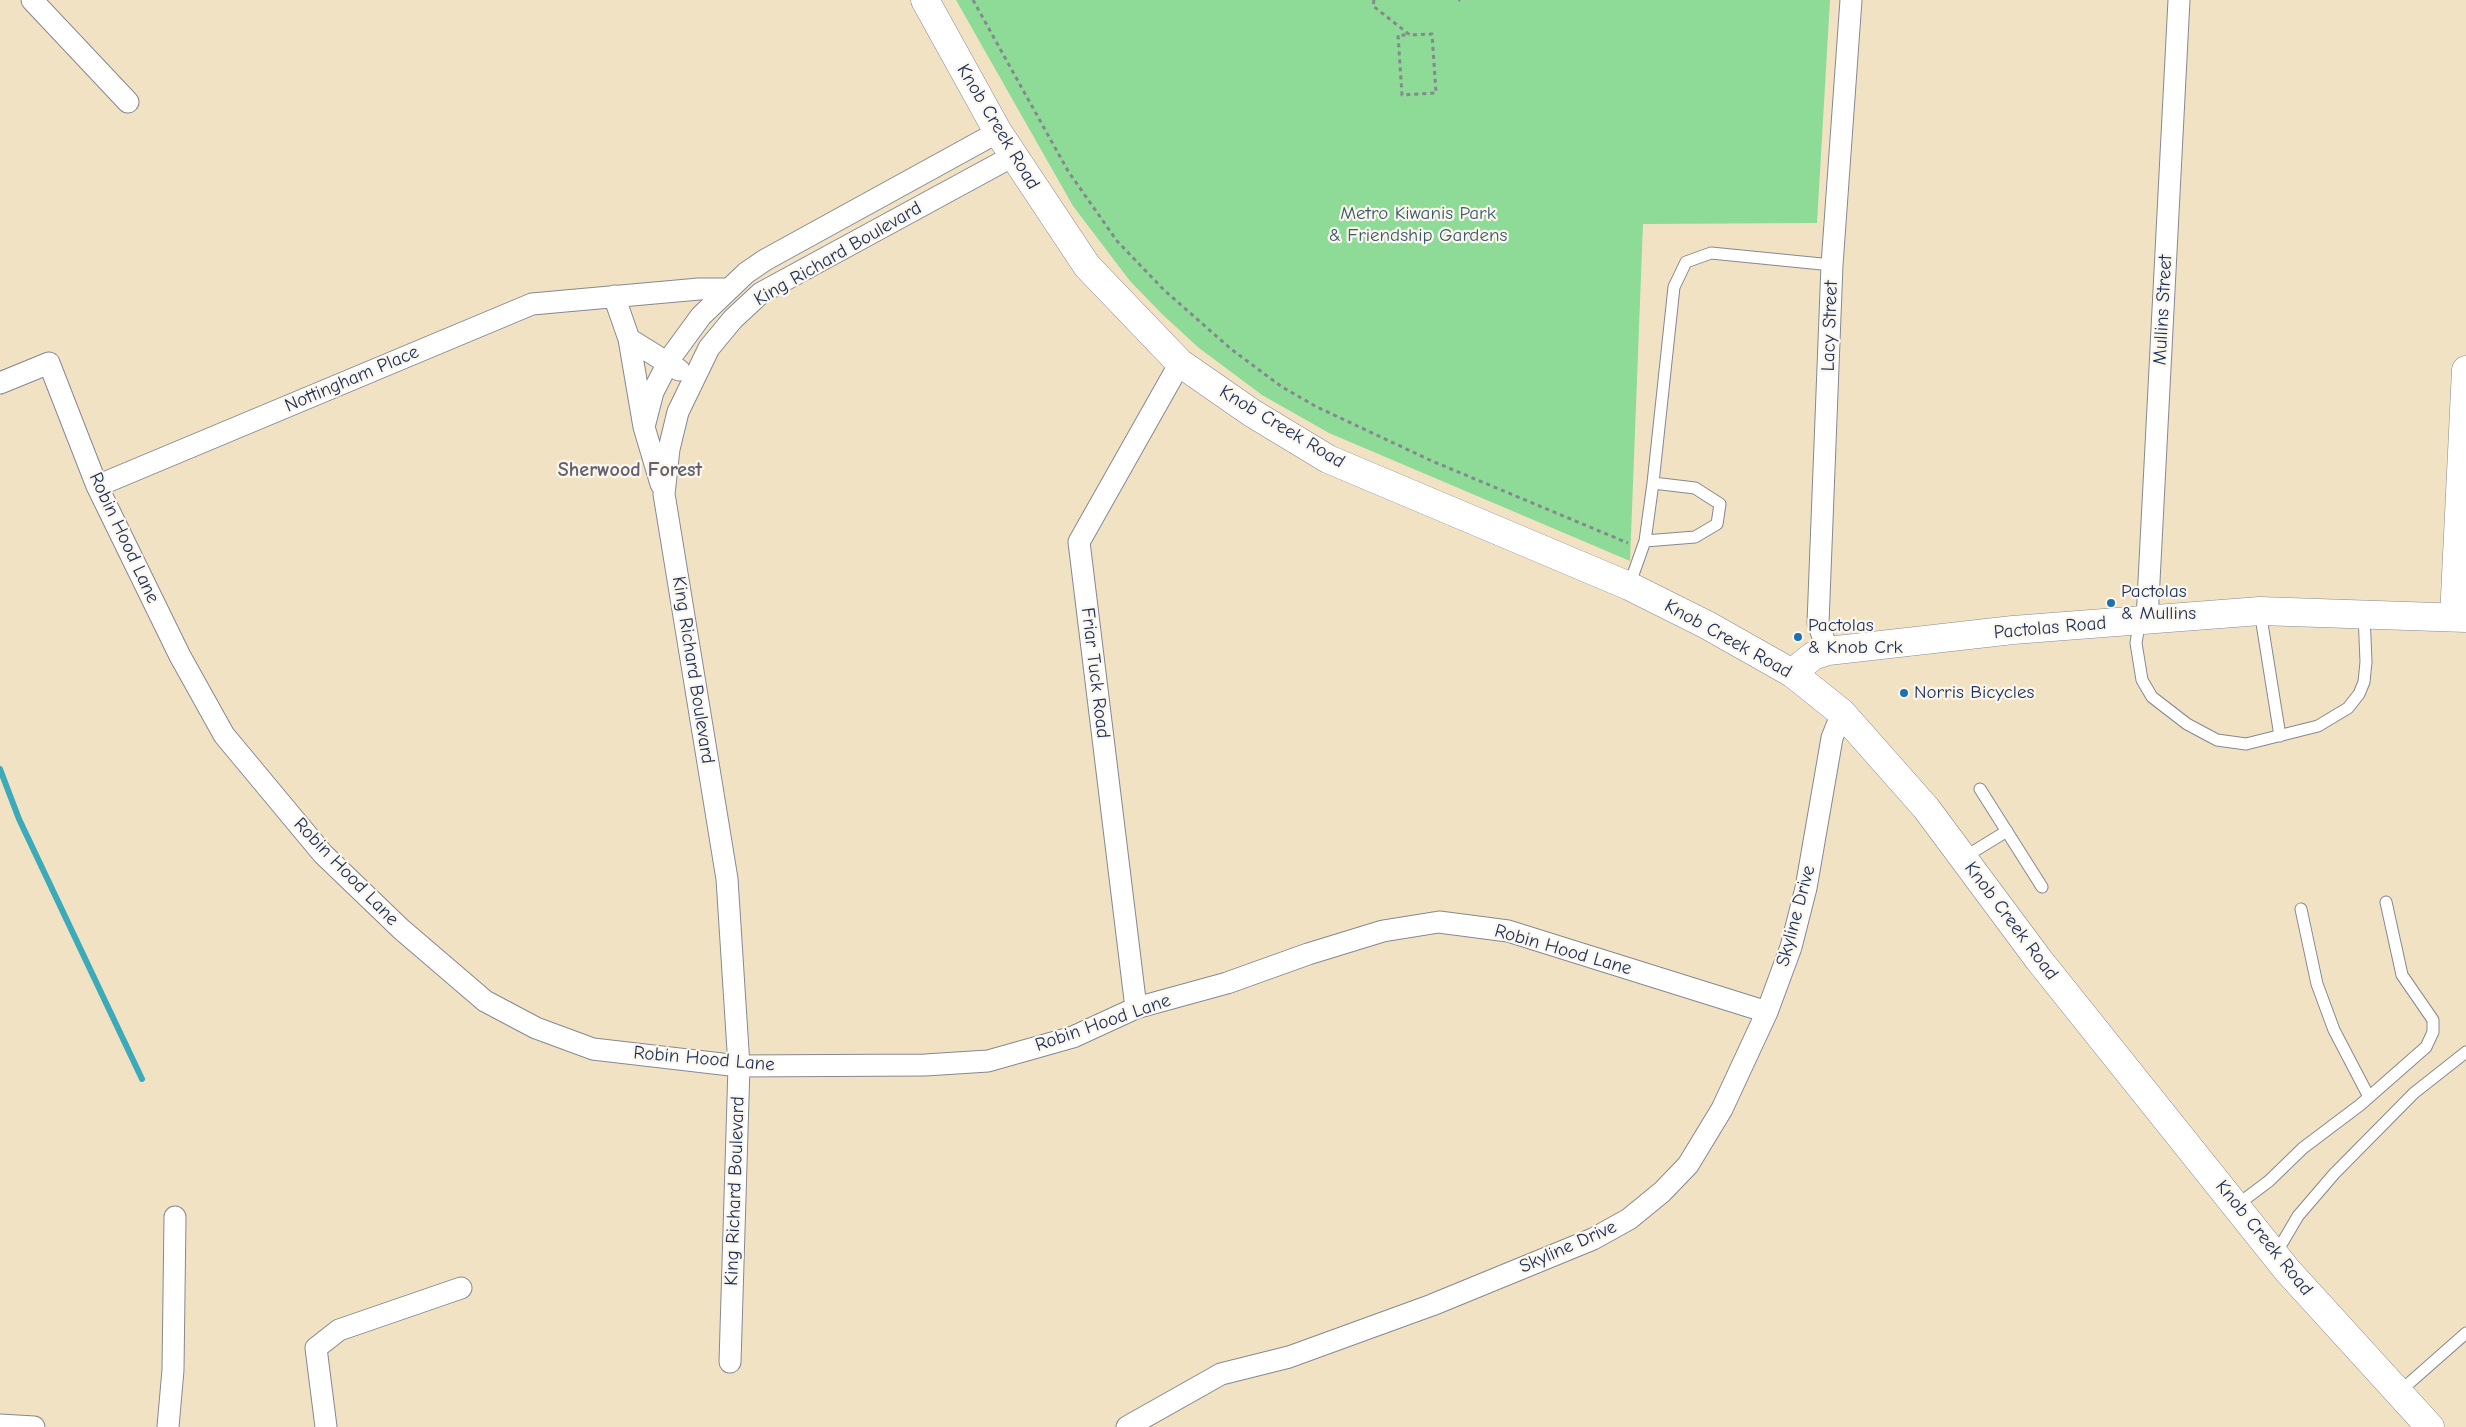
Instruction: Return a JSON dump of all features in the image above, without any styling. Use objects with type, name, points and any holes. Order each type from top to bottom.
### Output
[{"type":"main road","name":"Knob Creek Road","points":[[925,0],[998,132],[1087,266],[1180,363],[1252,414],[1328,459],[1629,586],[1707,625],[1792,673],[1842,713],[1926,808],[2039,960],[2276,1255],[2430,1427]]},
{"type":"main road","points":[[2460,618],[2466,370]]},
{"type":"main road","name":"Pactolas Road","points":[[1792,673],[1814,656],[1828,651],[2013,630],[2260,611],[2460,618]]},
{"type":"street","points":[[32,0],[128,102]]},
{"type":"street","name":"Lacy Street","points":[[1828,651],[1818,623],[1832,265],[1851,0]]},
{"type":"street","name":"Mullins Street","points":[[2147,620],[2179,0]]},
{"type":"street","name":"King Richard Boulevard","points":[[644,428],[653,392],[667,364],[701,316],[746,273],[764,260],[998,132]]},
{"type":"street","name":"King Richard Boulevard","points":[[730,1362],[739,1066],[727,879],[664,494],[669,449],[678,412],[708,348],[733,319],[761,293],[1013,156]]},
{"type":"street","points":[[746,273],[761,293]]},
{"type":"street","name":"Nottingham Place","points":[[97,486],[532,304],[614,296],[729,289]]},
{"type":"street","points":[[614,296],[629,339],[644,428],[664,494]]},
{"type":"street","points":[[629,339],[667,364],[693,377]]},
{"type":"street","name":"Robin Hood Lane","points":[[0,382],[49,363],[97,486],[180,656],[224,735],[323,854],[401,929],[486,1001],[536,1028],[593,1049],[739,1066],[925,1065],[988,1061],[1073,1037],[1136,1008],[1227,984],[1308,954],[1383,931],[1439,922],[1508,931],[1767,1012]]},
{"type":"street","name":"Friar Tuck Road","points":[[1136,1008],[1078,542],[1180,363]]},
{"type":"street","name":"Skyline Drive","points":[[1126,1427],[1221,1374],[1289,1357],[1432,1305],[1593,1238],[1629,1219],[1662,1192],[1688,1165],[1722,1110],[1767,1012],[1791,946],[1806,888],[1832,738],[1842,713]]},
{"type":"street","points":[[168,1427],[173,1370],[175,1217]]},
{"type":"street","points":[[326,1427],[316,1348],[339,1330],[461,1288]]},
{"type":"street","points":[[0,1425],[34,1427]]},
{"type":"lane","points":[[1629,586],[1644,545],[1653,483],[1674,287],[1686,262],[1711,253],[1832,265]]},
{"type":"lane","points":[[1644,545],[1695,537],[1717,524],[1720,504],[1695,488],[1653,483]]},
{"type":"lane","points":[[2260,611],[2280,736]]},
{"type":"lane","points":[[2147,620],[2138,631],[2136,643],[2142,680],[2152,698],[2187,724],[2216,740],[2246,744],[2318,726],[2348,708],[2359,694],[2364,682],[2366,662],[2364,614]]},
{"type":"lane","points":[[1980,789],[2042,887]]},
{"type":"lane","points":[[1963,858],[2007,831]]},
{"type":"lane","points":[[2237,1205],[2269,1181],[2303,1148],[2369,1096],[2426,1047],[2433,1032],[2433,1020],[2402,975],[2386,902]]},
{"type":"lane","points":[[2301,909],[2321,993],[2334,1030],[2369,1096]]},
{"type":"lane","points":[[2276,1255],[2298,1216],[2334,1174],[2414,1093],[2466,1052]]},
{"type":"lane","points":[[2398,1393],[2466,1333]]},
{"type":"path","points":[[973,0],[1068,171],[1117,240],[1164,290],[1231,349],[1282,387],[1317,408],[1432,461],[1644,545]]},
{"type":"path","points":[[1374,0],[1373,6],[1410,35],[1432,34],[1436,93],[1402,95],[1398,35],[1410,35]]},
{"type":"green space","name":"Metro Kiwanis Park & Friendship Gardens","points":[[956,0],[1830,0],[1817,223],[1643,224],[1630,561],[1329,433],[1262,395],[1199,348],[1130,281],[1073,206]]},
{"type":"waterway","points":[[0,769],[19,819],[142,1079]]},
{"type":"place","name":"Pactolas & Mullins","points":[[2111,603]]},
{"type":"place","name":"Pactolas & Knob Crk","points":[[1798,637]]},
{"type":"place","name":"Norris Bicycles","points":[[1904,693]]},
{"type":"district","name":"Sherwood Forest","points":[[630,470]]}]
